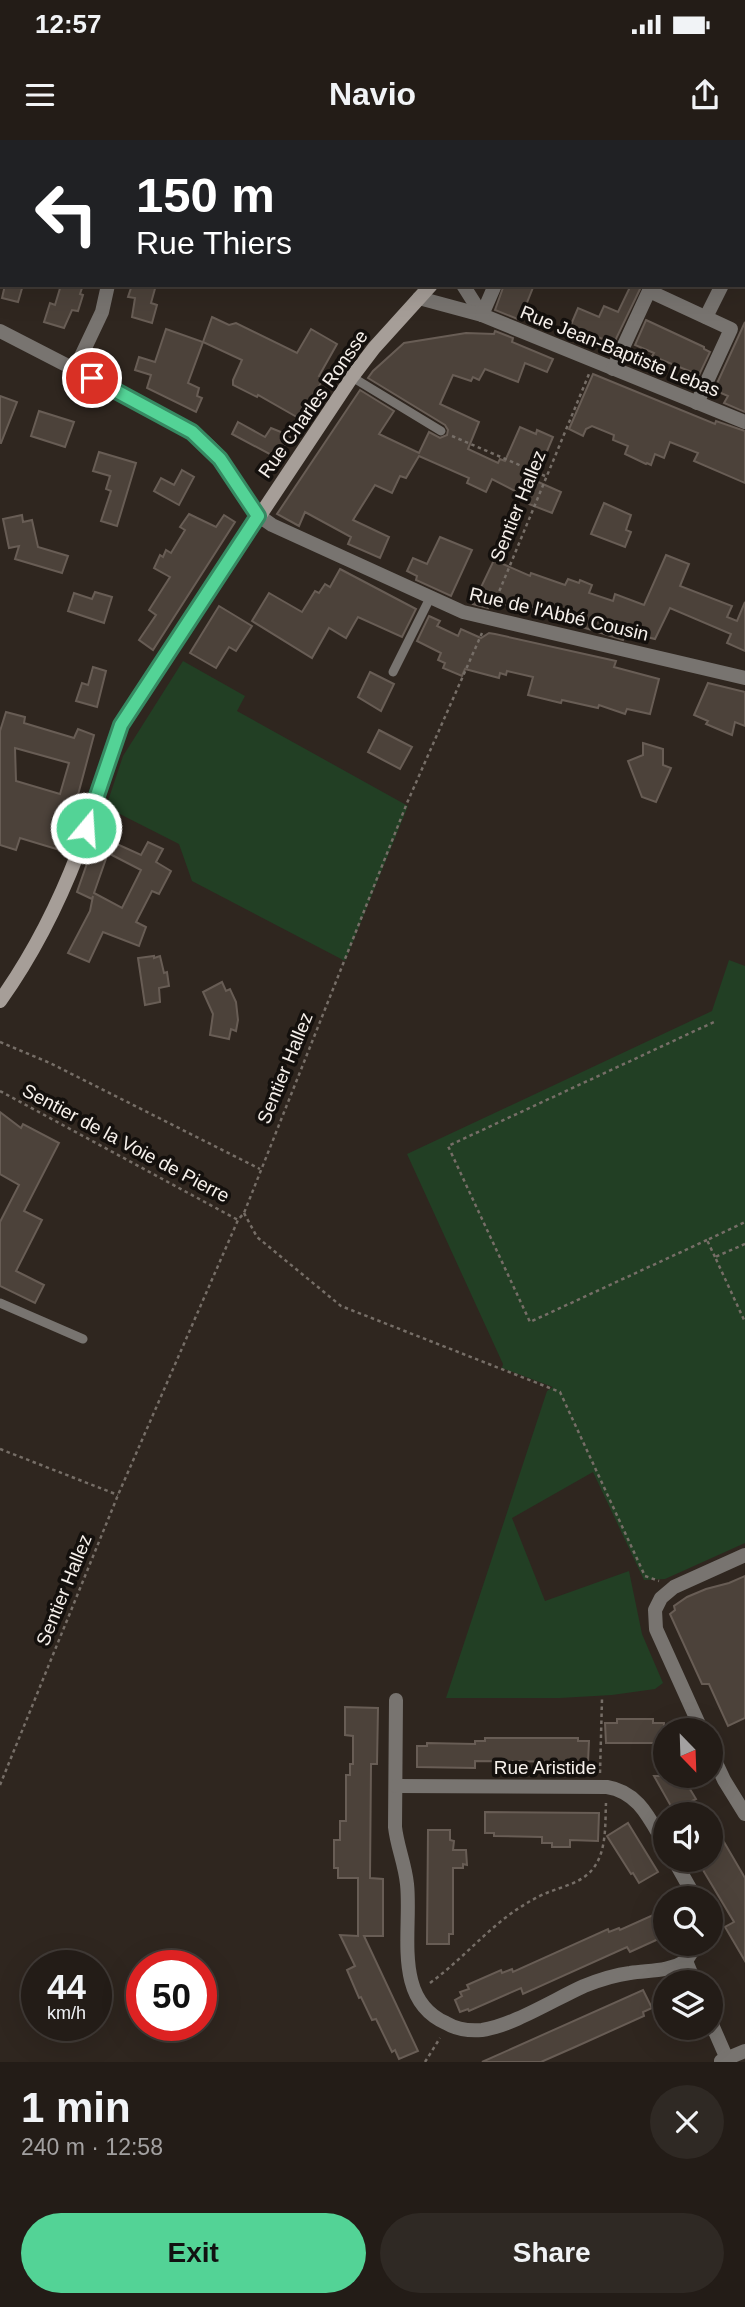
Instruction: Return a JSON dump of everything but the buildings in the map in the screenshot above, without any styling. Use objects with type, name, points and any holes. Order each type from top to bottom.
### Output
[{"type":"main road","name":"Rue Charles Ronsse","points":[[0,1002],[40,937],[67,879],[121,725],[352,377],[374,348],[429,287]]},
{"type":"street","points":[[75,369],[102,312],[108,287]]},
{"type":"street","points":[[464,287],[482,315]]},
{"type":"street","points":[[482,315],[494,287]]},
{"type":"street","points":[[706,317],[721,287]]},
{"type":"street","points":[[613,369],[649,291],[731,329],[697,403]]},
{"type":"street","name":"Rue Jean-Baptiste Lebas","points":[[419,298],[482,315],[745,422]]},
{"type":"street","points":[[0,331],[192,432],[220,459],[258,516]]},
{"type":"street","name":"Rue de l'Abbé Cousin","points":[[258,516],[272,525],[463,612],[745,678]]},
{"type":"street","points":[[696,1718],[656,1629],[655,1610],[661,1598],[674,1587],[745,1555]]},
{"type":"street","points":[[396,1700],[397,1842],[407,1885],[408,1965],[415,1993],[429,2012],[447,2024],[469,2030],[491,2028],[606,1978],[665,1970],[686,1961],[689,1956]]},
{"type":"street","points":[[723,1778],[745,1814]]},
{"type":"street","name":"Rue Aristide","points":[[396,1786],[620,1789],[638,1802],[653,1826]]},
{"type":"street","points":[[686,1961],[690,1970]]},
{"type":"street","points":[[716,2040],[723,2060],[745,2051]]},
{"type":"lane","points":[[352,377],[441,431]]},
{"type":"lane","points":[[393,672],[430,598]]},
{"type":"lane","points":[[0,1303],[83,1339]]},
{"type":"path","name":"Sentier Hallez","points":[[0,1785],[118,1495],[238,1220],[244,1213],[407,803],[488,619],[594,361]]},
{"type":"path","points":[[441,431],[545,476]]},
{"type":"path","points":[[714,1023],[447,1146],[530,1322],[745,1222]]},
{"type":"path","points":[[0,1042],[50,1063],[260,1169]]},
{"type":"path","name":"Sentier de la Voie de Pierre","points":[[0,1091],[238,1220]]},
{"type":"path","name":"Sentier de la Voie de Pierre","points":[[244,1213],[257,1237],[341,1306],[559,1392],[645,1576],[674,1587]]},
{"type":"path","points":[[707,1240],[745,1322]]},
{"type":"path","points":[[715,1257],[745,1244]]},
{"type":"path","points":[[0,1449],[118,1495]]},
{"type":"path","points":[[415,1993],[444,1972],[495,1924],[518,1907],[576,1882],[592,1870],[604,1847],[602,1699]]},
{"type":"path","points":[[425,2062],[447,2024]]},
{"type":"green space","points":[[183,661],[245,696],[237,711],[408,806],[345,961],[192,881],[179,844],[106,807],[123,756]]},
{"type":"green space","points":[[729,960],[745,966],[745,1543],[665,1579],[644,1580],[593,1472],[512,1518],[545,1601],[629,1571],[642,1634],[663,1683],[655,1689],[612,1695],[446,1698],[547,1391],[553,1387],[502,1368],[503,1364],[407,1154],[712,1011]]},
{"type":"route","points":[[86,828],[121,725],[258,516],[220,459],[192,432],[92,378]]}]
